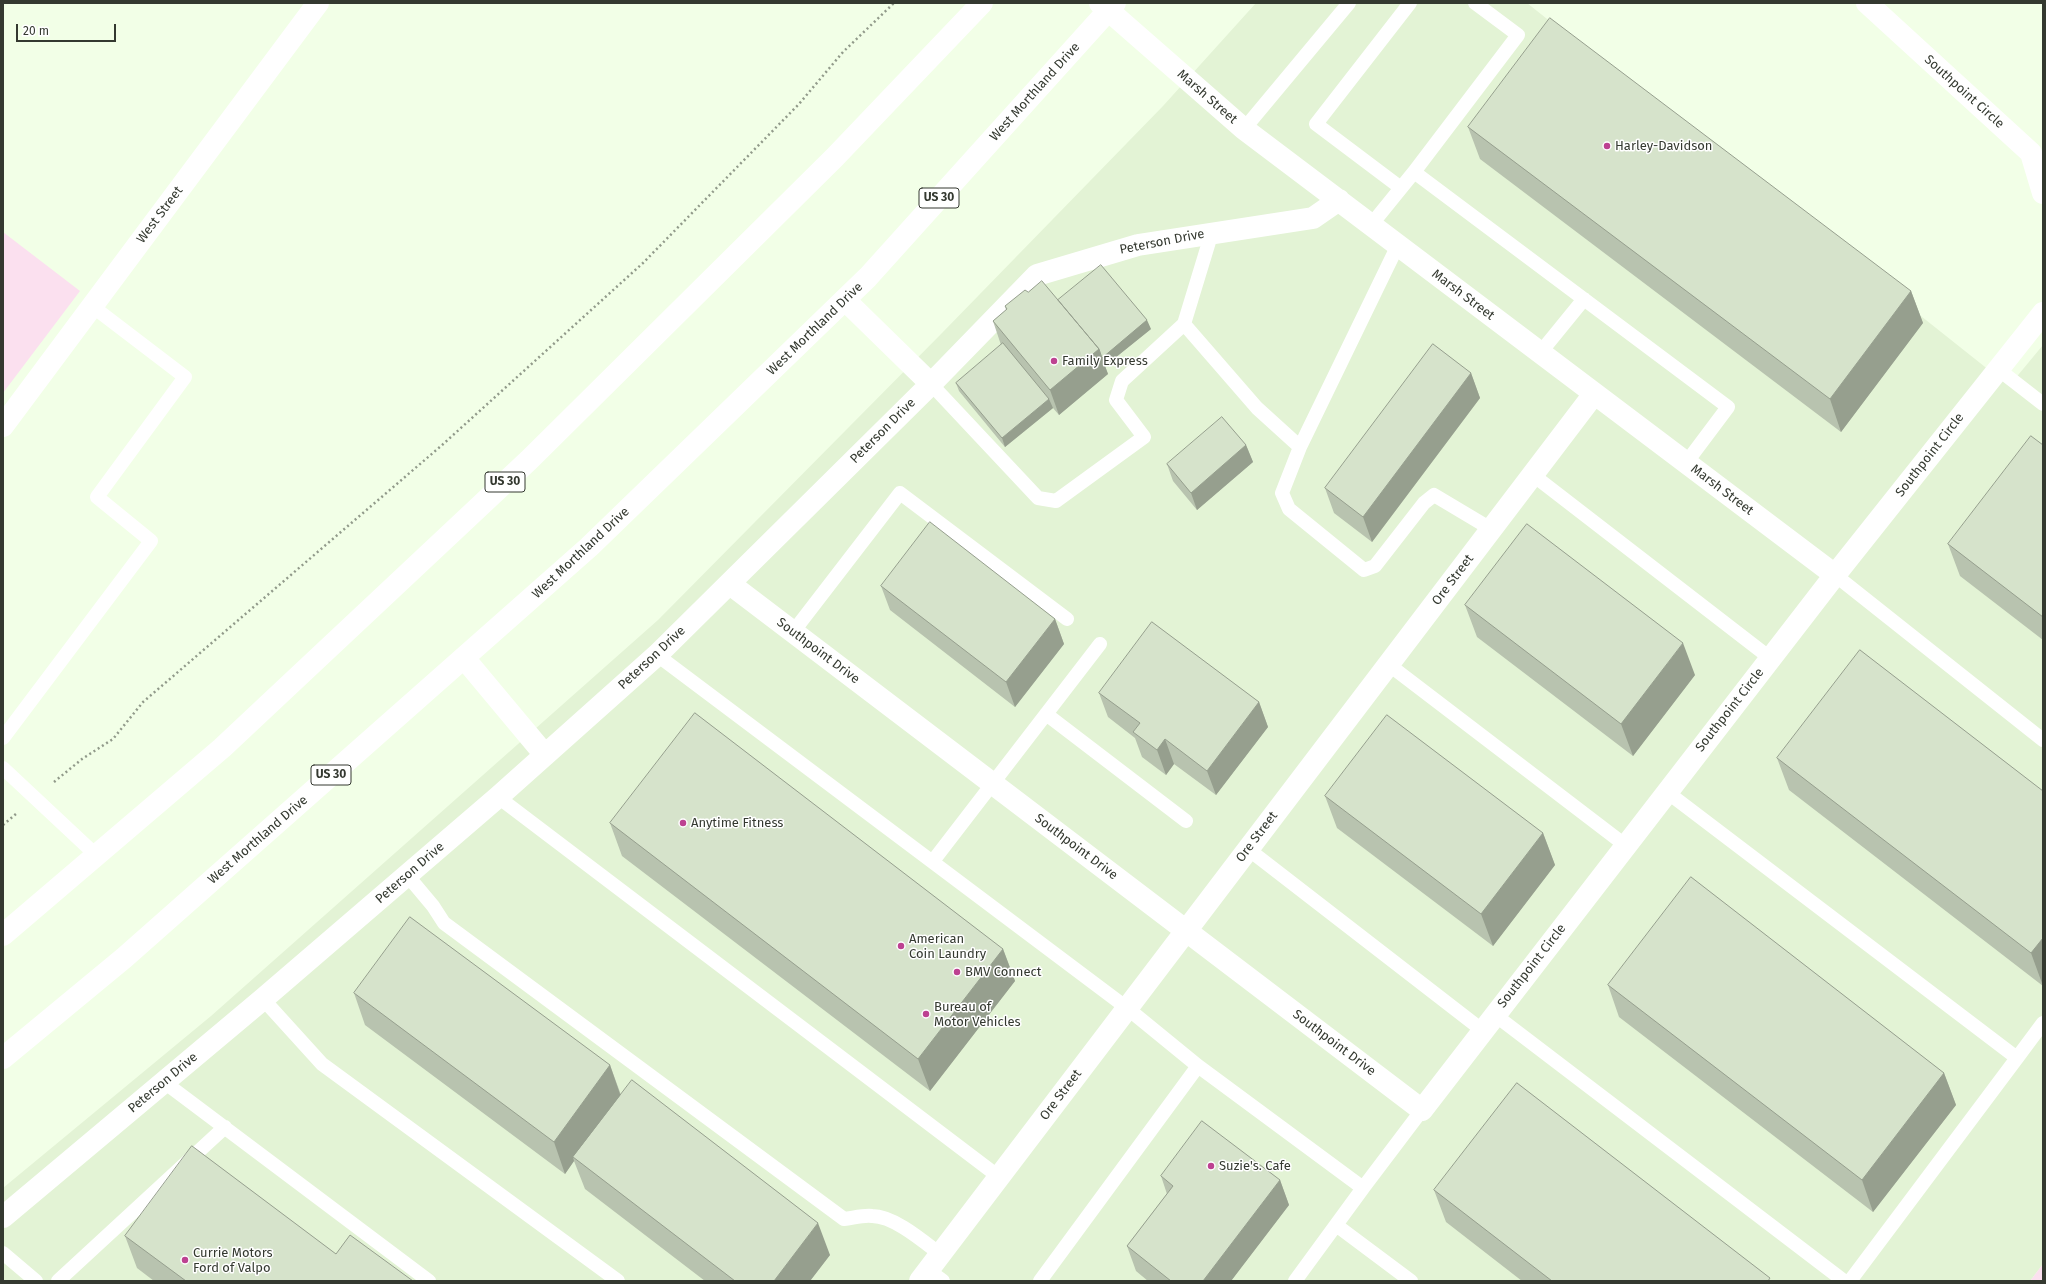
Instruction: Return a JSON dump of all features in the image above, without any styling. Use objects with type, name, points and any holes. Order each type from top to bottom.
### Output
[{"type":"main road","name":"West Street","points":[[3,426],[318,3]]},
{"type":"main road","name":"US 30","points":[[3,935],[222,748],[528,460],[835,158],[982,3]]},
{"type":"main road","name":"Southpoint Circle","points":[[1867,3],[2031,154],[2043,193]]},
{"type":"main road","name":"Marsh Street","points":[[1108,5],[1244,129],[1835,575]]},
{"type":"main road","name":"West Morthland Drive","points":[[3,1058],[130,952],[589,547],[873,272],[1108,5]]},
{"type":"main road","name":"Peterson Drive","points":[[3,1217],[263,999],[498,797],[657,655],[931,384],[1037,275],[1138,245],[1212,232],[1313,218],[1339,200]]},
{"type":"main road","points":[[845,300],[931,384]]},
{"type":"main road","name":"Southpoint Circle","points":[[1422,1110],[1488,1022],[1770,658],[2043,313]]},
{"type":"main road","name":"Ore Street","points":[[933,1272],[999,1177],[1594,394]]},
{"type":"main road","name":"Southpoint Drive","points":[[730,584],[1422,1110]]},
{"type":"main road","points":[[464,658],[545,755]]},
{"type":"lane","points":[[1244,129],[1349,3]]},
{"type":"lane","points":[[1401,188],[1316,124],[1410,3]]},
{"type":"lane","points":[[1372,225],[1518,35],[1475,3]]},
{"type":"lane","points":[[1414,172],[1728,407],[1686,463]]},
{"type":"lane","points":[[931,384],[1038,498],[1056,501],[1144,437],[1116,400],[1122,381],[1184,324],[1212,232]]},
{"type":"lane","points":[[1398,245],[1300,447],[1282,493],[1289,509],[1364,570],[1375,566],[1424,503],[1434,495],[1491,529]]},
{"type":"lane","points":[[1540,353],[1584,298]]},
{"type":"lane","points":[[3,738],[151,541],[97,497],[185,377],[92,306]]},
{"type":"lane","points":[[1184,324],[1257,408],[1300,447]]},
{"type":"lane","points":[[1998,369],[2043,404]]},
{"type":"lane","points":[[1533,475],[1770,658]]},
{"type":"lane","points":[[793,632],[900,493],[1067,619]]},
{"type":"lane","points":[[1835,575],[2043,740]]},
{"type":"lane","points":[[933,862],[1100,644]]},
{"type":"lane","points":[[657,655],[1127,1008],[1198,1066],[1363,1188]]},
{"type":"lane","points":[[1388,664],[1625,845]]},
{"type":"lane","points":[[1046,714],[1186,821]]},
{"type":"lane","points":[[3,768],[96,855]]},
{"type":"lane","points":[[1667,792],[2017,1058]]},
{"type":"lane","points":[[498,797],[999,1177]]},
{"type":"lane","points":[[1248,849],[1844,1281]]},
{"type":"lane","points":[[407,875],[444,923],[844,1219],[873,1216],[889,1221],[908,1230],[933,1272]]},
{"type":"lane","points":[[263,999],[322,1064],[618,1281]]},
{"type":"lane","points":[[1850,1281],[2043,1022]]},
{"type":"lane","points":[[1040,1281],[1198,1066]]},
{"type":"lane","points":[[164,1082],[429,1281]]},
{"type":"lane","points":[[1295,1281],[1422,1110]]},
{"type":"lane","points":[[58,1281],[225,1128]]},
{"type":"lane","points":[[1336,1225],[1411,1281]]},
{"type":"lane","points":[[3,1253],[36,1281]]},
{"type":"path","points":[[3,825],[82,759],[113,739],[143,702],[441,446],[643,264],[799,104],[843,52],[894,3]]},
{"type":"shaded area","points":[[1256,3],[1527,3],[2009,386],[2043,345],[2043,1264],[2030,1281],[3,1281],[3,1188],[211,1016],[658,620],[942,333],[1163,106]]},
{"type":"shaded area","points":[[3,232],[80,291],[3,393]]},
{"type":"shaded area","points":[[2043,1264],[2043,1281],[2030,1281]]},
{"type":"building","points":[[1550,18],[1911,291],[1830,399],[1468,127]]},
{"type":"building","points":[[1101,265],[1147,320],[1102,358],[1099,349],[1058,300]]},
{"type":"building","points":[[1042,281],[1099,349],[1050,390],[993,321],[1007,309],[1005,306],[1025,290],[1028,292]]},
{"type":"building","points":[[1003,343],[1049,399],[1002,438],[956,383]]},
{"type":"building","points":[[1433,344],[1471,373],[1363,517],[1325,488]]},
{"type":"building","points":[[1222,417],[1246,445],[1191,493],[1167,464]]},
{"type":"building","points":[[2031,436],[2043,445],[2043,617],[1948,544]]},
{"type":"building","points":[[930,522],[1055,619],[1006,682],[881,586]]},
{"type":"building","points":[[1527,524],[1683,643],[1621,724],[1465,605]]},
{"type":"building","points":[[1152,622],[1259,702],[1207,771],[1165,739],[1157,750],[1133,732],[1140,723],[1099,693]]},
{"type":"building","points":[[1860,650],[2043,791],[2043,938],[2031,953],[1777,758]]},
{"type":"building","points":[[695,713],[1003,949],[918,1059],[610,823]]},
{"type":"building","points":[[1387,715],[1543,833],[1481,914],[1325,796]]},
{"type":"building","points":[[1691,877],[1944,1073],[1862,1180],[1608,985]]},
{"type":"building","points":[[410,917],[610,1065],[554,1142],[354,993]]},
{"type":"building","points":[[632,1080],[818,1223],[774,1281],[735,1281],[573,1157]]},
{"type":"building","points":[[1517,1083],[1770,1278],[1768,1281],[1552,1281],[1434,1190]]},
{"type":"building","points":[[1202,1121],[1280,1180],[1203,1281],[1171,1281],[1127,1246],[1173,1186],[1161,1176]]},
{"type":"building","points":[[192,1146],[336,1254],[350,1235],[413,1281],[186,1281],[125,1236]]},
{"type":"place","name":"Harley-Davidson","points":[[1607,146]]},
{"type":"place","name":"Family Express","points":[[1054,361]]},
{"type":"place","name":"Anytime Fitness","points":[[683,823]]},
{"type":"place","name":"American Coin Laundry","points":[[901,946]]},
{"type":"place","name":"BMV Connect","points":[[957,972]]},
{"type":"place","name":"Bureau of Motor Vehicles","points":[[926,1014]]},
{"type":"place","name":"Suzie's. Cafe","points":[[1211,1166]]},
{"type":"place","name":"Currie Motors Ford of Valpo","points":[[185,1260]]}]
